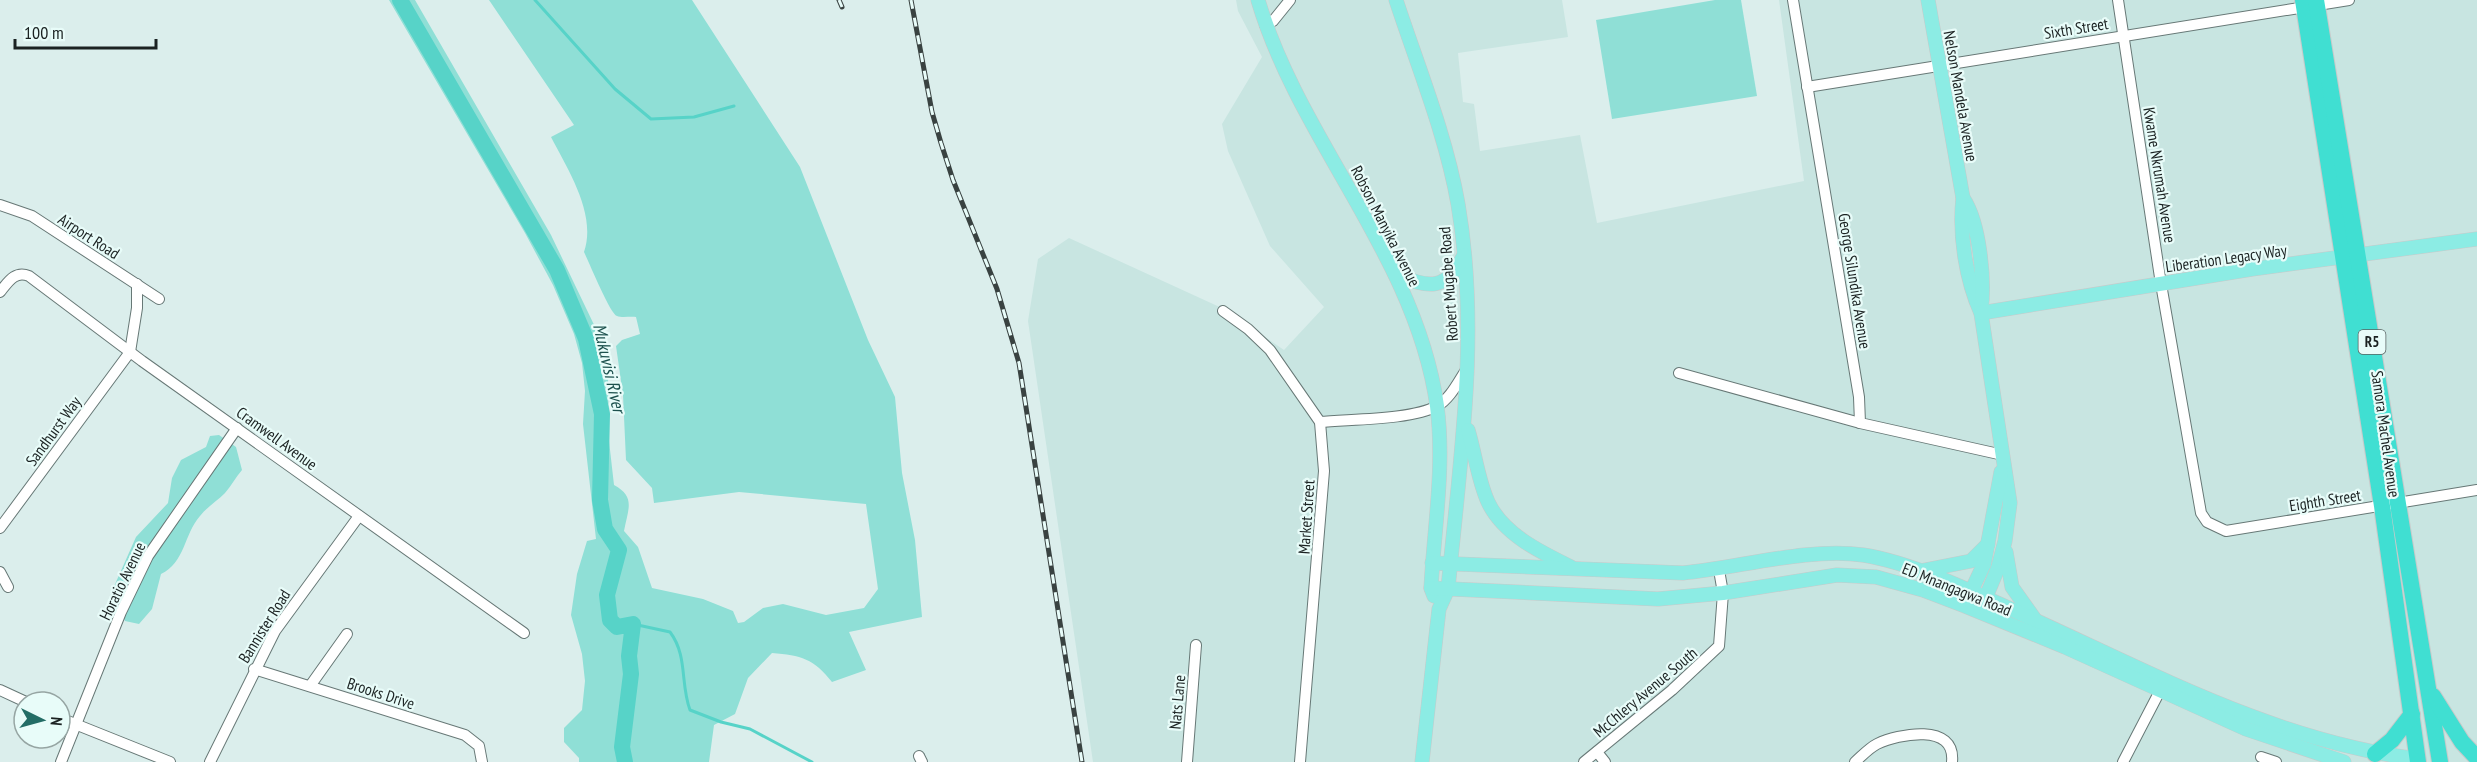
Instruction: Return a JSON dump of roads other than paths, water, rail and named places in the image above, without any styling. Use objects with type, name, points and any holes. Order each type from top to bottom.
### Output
[{"type":"highway","name":"Samora Machel Avenue","points":[[2310,3],[2360,256],[2418,760]]},
{"type":"highway","name":"Samora Machel Avenue","points":[[2310,3],[2342,258],[2440,762]]},
{"type":"highway","points":[[2426,684],[2462,742],[2477,758]]},
{"type":"highway","points":[[2375,754],[2392,740],[2412,714]]},
{"type":"highway","name":"ED Mnangagwa Road","points":[[2418,760],[2440,762]]},
{"type":"main road","name":"Robson Manyika Avenue","points":[[1258,0],[1265,25],[1281,64],[1395,274],[1422,343],[1437,406],[1439,454],[1431,588]]},
{"type":"main road","name":"Robert Mugabe Road","points":[[1396,0],[1440,132],[1458,202],[1469,309],[1466,422],[1448,589],[1439,609],[1422,762]]},
{"type":"main road","name":"Nelson Mandela Avenue","points":[[1928,0],[1963,198],[1972,211],[1974,222],[1984,290],[1981,313],[2010,503],[2005,541],[1998,568],[1980,612]]},
{"type":"main road","name":"Liberation Legacy Way","points":[[1981,313],[2161,284],[2477,239]]},
{"type":"main road","points":[[1395,274],[1423,284],[1442,283],[1450,278],[1464,253]]},
{"type":"main road","points":[[1466,422],[1482,485],[1488,502],[1499,519],[1528,544],[1576,569]]},
{"type":"main road","name":"Nelson Mandela Avenue","points":[[1968,599],[1984,564],[2003,455]]},
{"type":"main road","points":[[2005,541],[2012,587],[2037,621]]},
{"type":"main road","points":[[1918,571],[1971,561],[1989,542]]},
{"type":"main road","name":"ED Mnangagwa Road","points":[[1432,563],[1683,573],[1834,554],[1863,555],[1918,571],[1968,599],[1980,612],[2162,686],[2277,726],[2352,748],[2418,760]]},
{"type":"main road","name":"ED Mnangagwa Road","points":[[1431,588],[1636,598],[1689,597],[1805,578],[1857,575],[1968,599],[1986,598],[2037,621],[2246,729],[2346,762]]},
{"type":"main road","name":"Robert Mugabe Road","points":[[1431,588],[1439,609]]},
{"type":"street","points":[[1265,25],[1273,21],[1290,0]]},
{"type":"street","name":"George Silundika Avenue","points":[[1793,0],[1857,386],[1860,423]]},
{"type":"street","name":"Kwame Nkrumah Avenue","points":[[2118,0],[2161,284],[2200,495]]},
{"type":"street","name":"Sixth Street","points":[[1807,87],[2310,3],[2349,0]]},
{"type":"street","name":"Airport Road","points":[[0,205],[32,216],[159,299]]},
{"type":"street","name":"Cramwell Avenue","points":[[0,292],[12,277],[20,274],[29,276],[130,352],[524,633]]},
{"type":"street","points":[[130,352],[138,284]]},
{"type":"street","points":[[1222,311],[1248,329],[1270,350],[1320,422],[1409,414],[1437,406],[1455,387],[1467,368]]},
{"type":"street","name":"Sandhurst Way","points":[[0,528],[130,352]]},
{"type":"street","points":[[1679,374],[1860,423],[2003,455]]},
{"type":"street","name":"Market Street","points":[[1300,762],[1324,471],[1320,422]]},
{"type":"street","name":"Horatio Avenue","points":[[61,762],[121,612],[148,556],[237,428]]},
{"type":"street","name":"Eighth Street","points":[[2200,495],[2201,513],[2207,522],[2226,531],[2477,490]]},
{"type":"street","name":"Bannister Road","points":[[210,762],[275,630],[359,516]]},
{"type":"street","name":"McChlery Avenue South","points":[[1584,762],[1714,654],[1722,636],[1723,593],[1719,570]]},
{"type":"street","points":[[0,573],[8,587]]},
{"type":"street","points":[[310,686],[347,634]]},
{"type":"street","name":"Nats Lane","points":[[1187,762],[1196,645]]},
{"type":"street","name":"Brooks Drive","points":[[254,669],[465,735],[479,746],[482,762]]},
{"type":"street","points":[[2123,762],[2162,686]]},
{"type":"street","points":[[72,724],[170,762]]},
{"type":"street","points":[[1856,762],[1874,745],[1917,732],[1934,736],[1946,743],[1952,752],[1952,762]]},
{"type":"street","points":[[2346,762],[2352,748]]},
{"type":"street","points":[[1597,752],[1605,762]]},
{"type":"street","points":[[2261,757],[2276,762]]},
{"type":"waterway","name":"Mukuvisi River","points":[[400,0],[557,270],[586,339],[602,414],[600,500],[605,529],[619,550],[607,595],[610,620],[617,627],[633,624],[629,656],[631,674],[622,747],[625,762]]},
{"type":"waterway","points":[[535,0],[615,89],[651,119],[694,117],[734,106]]},
{"type":"waterway","points":[[633,624],[670,632],[676,641],[682,660],[690,710],[721,722],[750,729],[812,762]]},
{"type":"railway","points":[[839,0],[842,7]]},
{"type":"railway","points":[[911,0],[932,112],[941,143],[953,180],[997,289],[1019,363],[1082,762]]}]
